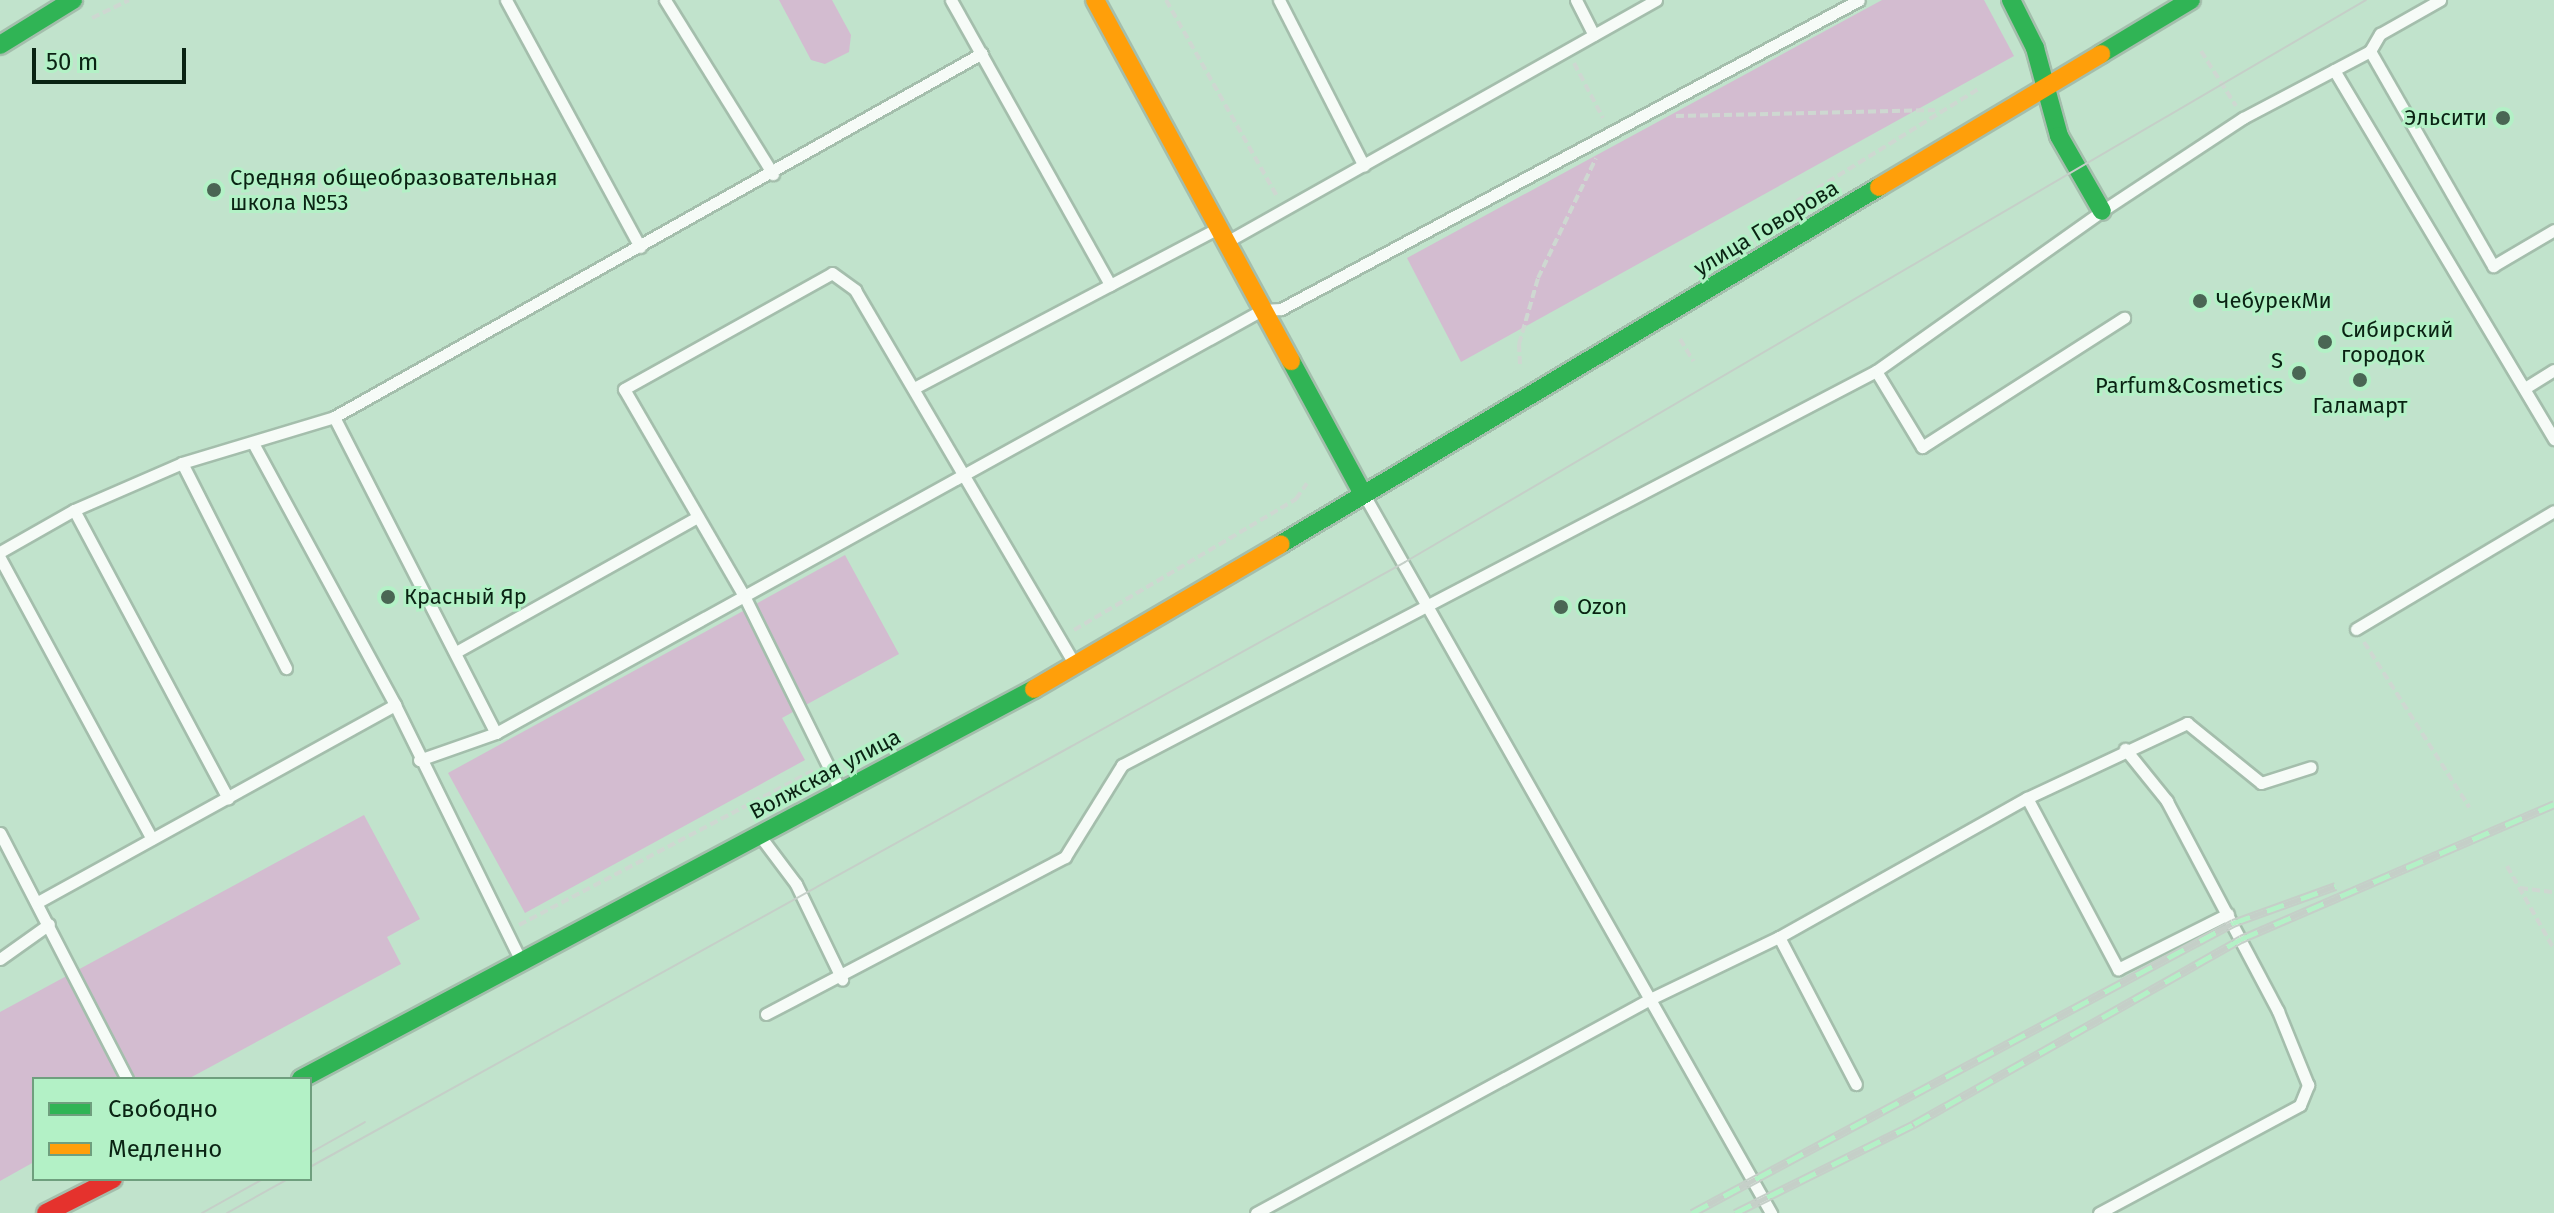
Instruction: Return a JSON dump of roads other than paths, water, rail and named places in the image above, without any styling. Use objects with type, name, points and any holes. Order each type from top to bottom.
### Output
[{"type":"main road","points":[[0,45],[73,0]]},
{"type":"main road","points":[[1095,0],[1363,494]]},
{"type":"main road","points":[[2011,0],[2035,48],[2059,136],[2102,211]]},
{"type":"main road","name":"улица Говорова","points":[[1363,494],[2191,0]]},
{"type":"main road","name":"Волжская улица","points":[[305,1077],[1076,667],[1363,494]]},
{"type":"main road","points":[[46,1213],[109,1181]]},
{"type":"lane","points":[[506,0],[640,247]]},
{"type":"lane","points":[[665,0],[773,174]]},
{"type":"lane","points":[[951,0],[1110,285]]},
{"type":"lane","points":[[1279,0],[1364,166]]},
{"type":"lane","points":[[1576,0],[1594,35]]},
{"type":"lane","points":[[914,388],[1110,285],[1285,209],[1656,0]]},
{"type":"lane","points":[[419,760],[496,733],[1262,310],[1281,309],[1609,130],[1859,0]]},
{"type":"lane","points":[[766,1014],[842,979],[1065,857],[1122,765],[1430,609],[1876,371],[2102,211],[2243,118],[2370,51],[2380,34],[2440,0]]},
{"type":"lane","points":[[2370,51],[2493,266],[2554,230]]},
{"type":"lane","points":[[152,839],[0,555],[74,510],[182,463],[334,417],[773,174],[982,53]]},
{"type":"lane","points":[[2334,70],[2554,439]]},
{"type":"lane","points":[[841,792],[830,762],[744,596],[694,519],[624,389],[832,273],[855,290],[1076,667]]},
{"type":"lane","points":[[1876,371],[1922,447],[2124,318]]},
{"type":"lane","points":[[2525,388],[2554,370]]},
{"type":"lane","points":[[334,417],[496,733]]},
{"type":"lane","points":[[253,443],[395,705],[419,760],[522,961]]},
{"type":"lane","points":[[182,463],[286,668]]},
{"type":"lane","points":[[1363,494],[1771,1213]]},
{"type":"lane","points":[[74,510],[228,798]]},
{"type":"lane","points":[[2356,629],[2554,511]]},
{"type":"lane","points":[[456,652],[694,519]]},
{"type":"lane","points":[[38,902],[395,705]]},
{"type":"lane","points":[[1256,1213],[1648,1000],[1779,937],[2027,798],[2125,749],[2187,723],[2261,783],[2311,767]]},
{"type":"lane","points":[[2099,1213],[2300,1105],[2308,1085],[2278,1011],[2167,801],[2125,749]]},
{"type":"lane","points":[[2027,798],[2118,969],[2228,914]]},
{"type":"lane","points":[[0,833],[126,1077]]},
{"type":"lane","points":[[761,836],[796,884],[842,979]]},
{"type":"lane","points":[[0,959],[49,924]]},
{"type":"lane","points":[[1779,937],[1856,1084]]},
{"type":"tram line","points":[[312,1166],[1405,562],[2366,0]]},
{"type":"tram line","points":[[312,1152],[365,1122]]},
{"type":"tram line","points":[[202,1213],[259,1181]]},
{"type":"tram line","points":[[227,1213],[284,1181]]},
{"type":"railway","points":[[1735,1213],[1914,1124],[2241,939],[2554,804]]},
{"type":"railway","points":[[1692,1213],[2233,923],[2336,886]]},
{"type":"place","name":"Эльсити","points":[[2503,118]]},
{"type":"place","name":"Средняя общеобразовательная школа №53","points":[[214,190]]},
{"type":"place","name":"ЧебурекМи","points":[[2200,301]]},
{"type":"place","name":"Сибирский городок","points":[[2325,342]]},
{"type":"place","name":"S Parfum&Cosmetics","points":[[2299,373]]},
{"type":"place","name":"Галамарт","points":[[2360,380]]},
{"type":"place","name":"Красный Яр","points":[[388,597]]},
{"type":"place","name":"Ozon","points":[[1561,607]]}]
